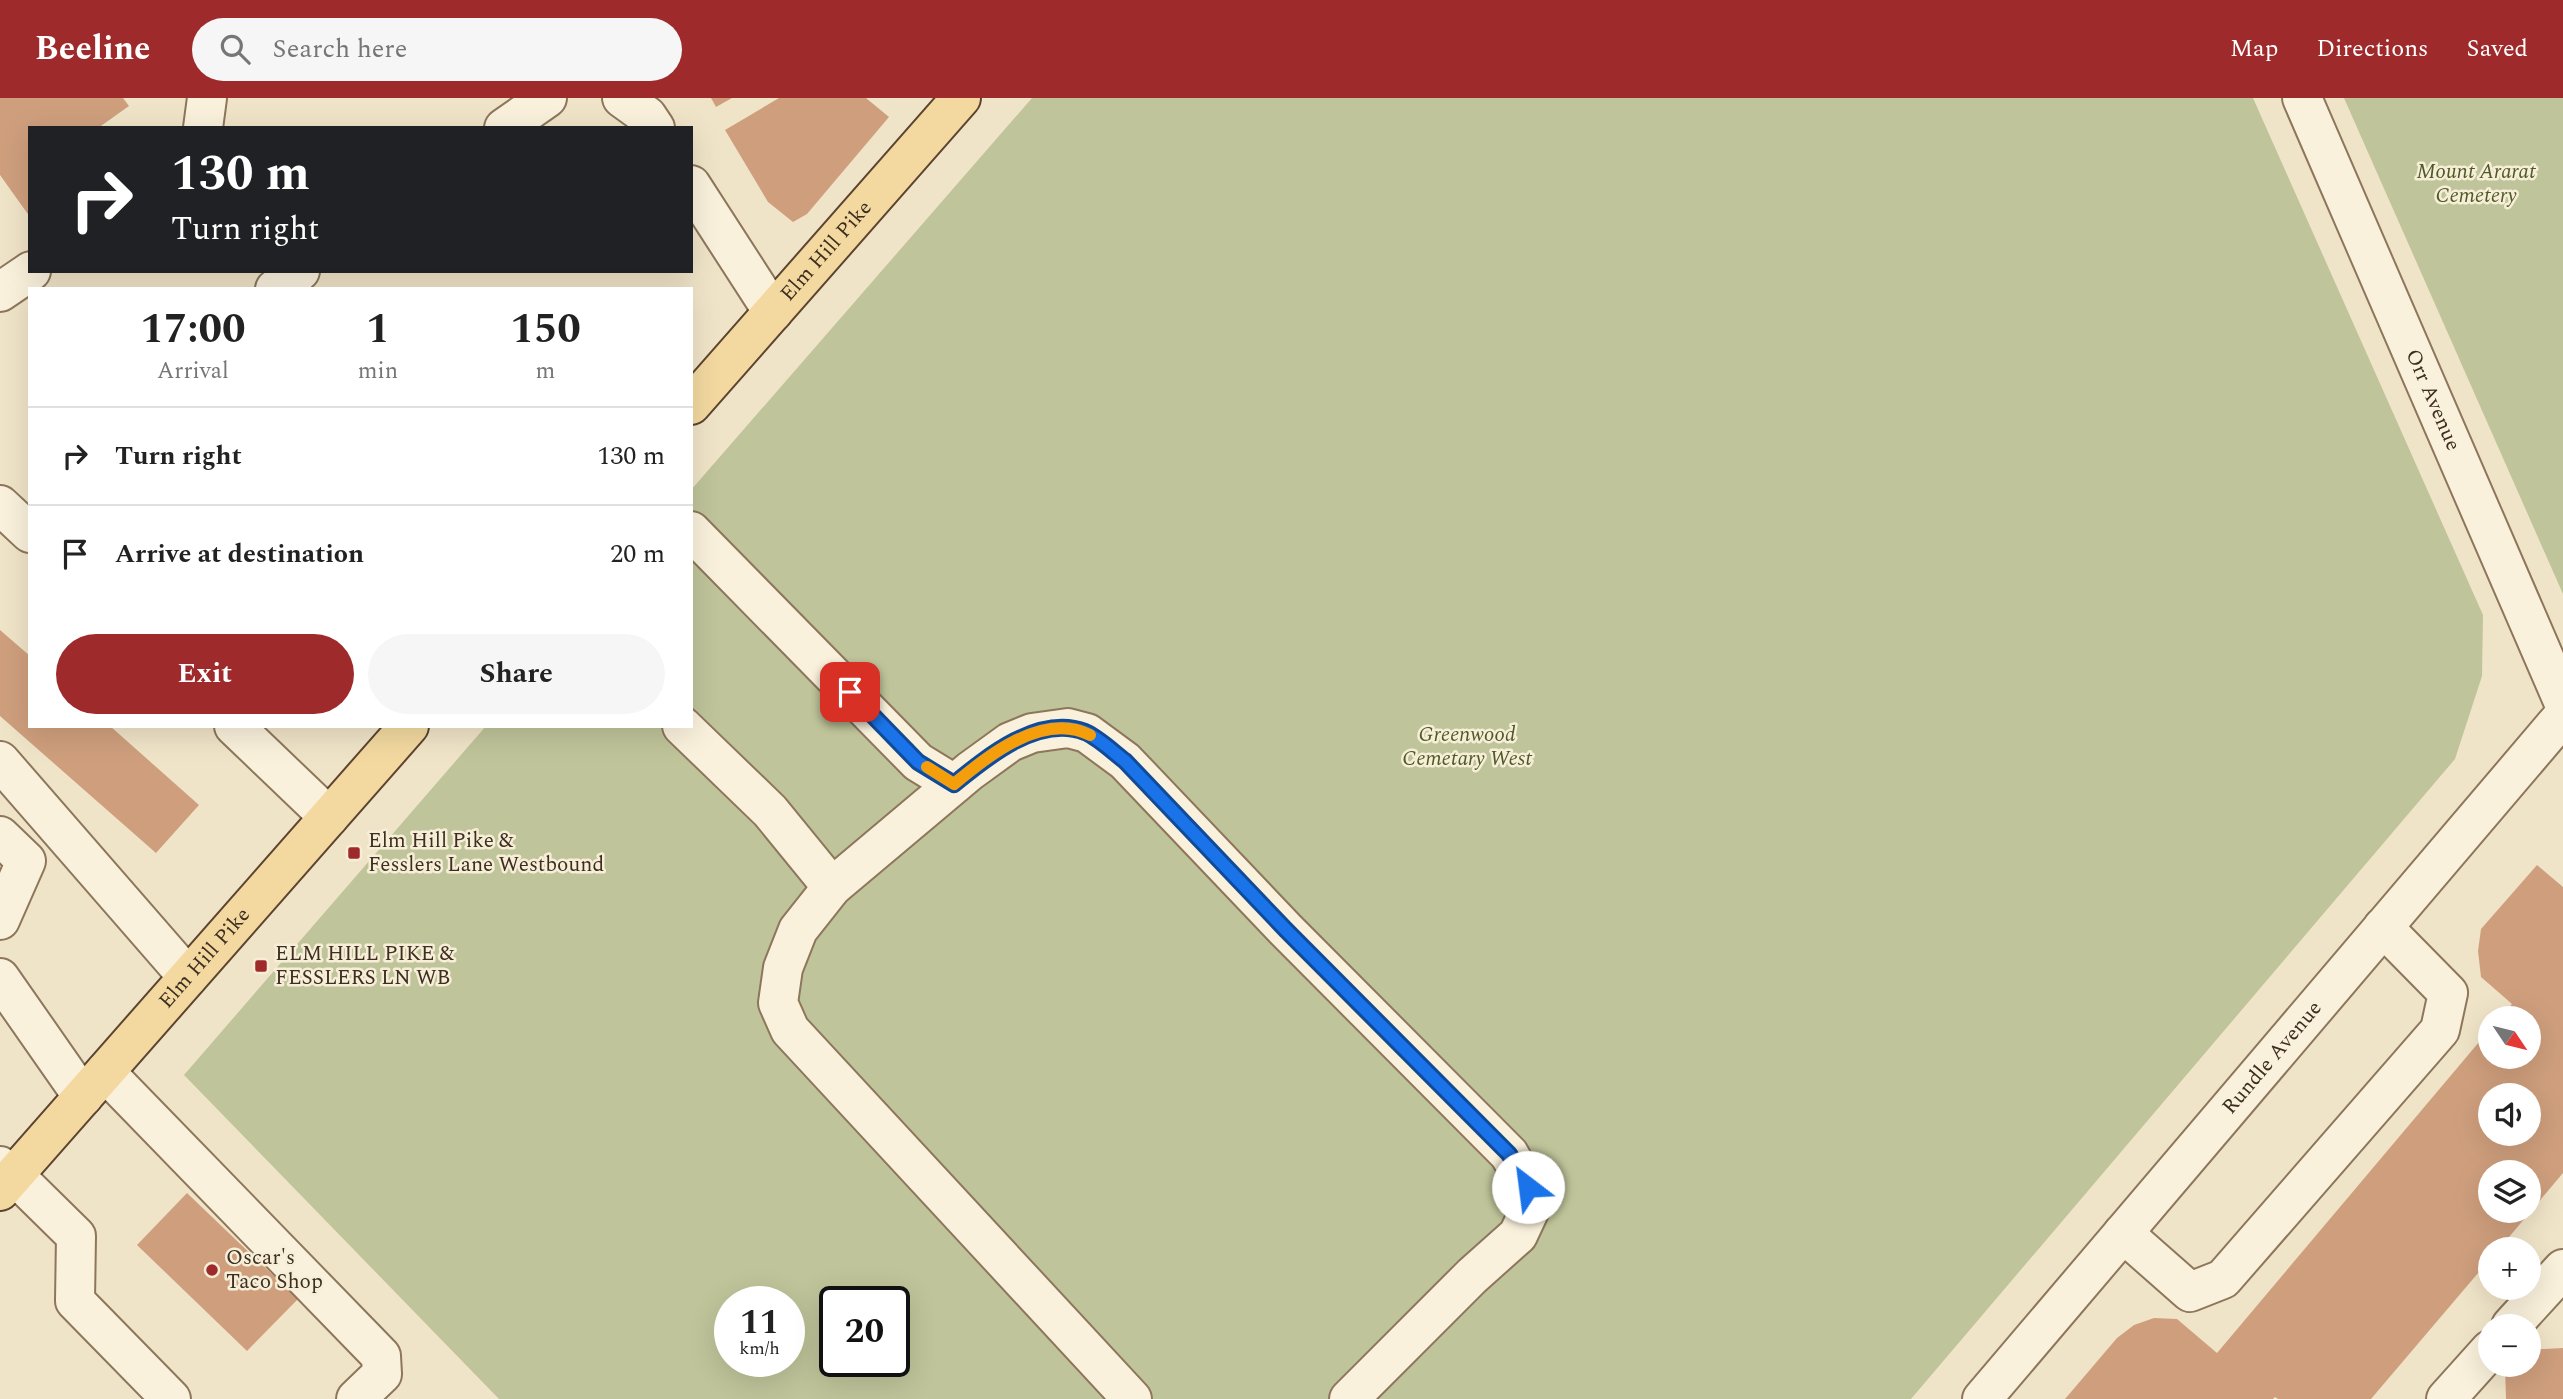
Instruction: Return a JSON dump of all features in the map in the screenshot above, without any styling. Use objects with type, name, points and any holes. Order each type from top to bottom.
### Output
[{"type":"main road","name":"Elm Hill Pike","points":[[693,403],[961,98]]},
{"type":"main road","name":"Elm Hill Pike","points":[[5,1177],[94,1085],[406,728]]},
{"type":"street","points":[[203,126],[207,98]]},
{"type":"street","points":[[507,126],[547,98]]},
{"type":"street","points":[[622,98],[647,116],[654,126]]},
{"type":"street","name":"Orr Avenue","points":[[2302,98],[2563,701]]},
{"type":"street","points":[[693,188],[773,312]]},
{"type":"street","points":[[0,292],[28,273]]},
{"type":"street","points":[[278,287],[297,273]]},
{"type":"street","points":[[0,505],[28,531]]},
{"type":"street","points":[[693,533],[918,762],[954,784]]},
{"type":"street","name":"Rundle Avenue","points":[[1982,1399],[2563,716]]},
{"type":"street","points":[[236,728],[329,817]]},
{"type":"street","points":[[684,728],[770,811],[832,887]]},
{"type":"street","points":[[1132,1399],[790,1030],[778,1003],[783,968],[798,930],[832,887],[954,784],[1010,742],[1032,733],[1068,728],[1087,733],[1125,761],[1286,930],[1509,1154],[1528,1187],[1532,1205],[1518,1235],[1472,1276],[1349,1399]]},
{"type":"street","points":[[0,761],[188,977]]},
{"type":"street","points":[[0,836],[26,860],[3,903]]},
{"type":"street","points":[[2123,1233],[2190,1292],[2222,1279],[2440,1030],[2448,993],[2383,928]]},
{"type":"street","points":[[0,978],[94,1085],[381,1356],[382,1374],[356,1399]]},
{"type":"street","points":[[5,1177],[76,1236],[75,1301],[171,1399]]},
{"type":"street","points":[[2522,1314],[2563,1269]]},
{"type":"street","points":[[2446,1399],[2478,1363]]},
{"type":"green space","name":"Greenwood Cemetary West","points":[[1032,98],[2253,98],[2483,615],[2482,676],[2455,759],[1911,1399],[499,1399],[184,1075],[484,728],[693,728],[693,488]]},
{"type":"green space","name":"Mount Ararat Cemetery","points":[[2344,98],[2563,98],[2563,594]]},
{"type":"building","points":[[0,98],[123,98],[129,106],[101,126],[28,126],[28,214],[0,175]]},
{"type":"building","points":[[711,98],[732,98],[716,107]]},
{"type":"building","points":[[779,98],[866,98],[889,117],[807,214],[793,222],[768,202],[725,130]]},
{"type":"building","points":[[0,630],[28,654],[28,728],[112,728],[199,805],[156,853],[0,716]]},
{"type":"building","points":[[2537,865],[2563,887],[2563,1173],[2541,1199],[2541,1160],[2478,1160],[2478,1223],[2521,1223],[2509,1237],[2478,1237],[2478,1273],[2371,1399],[2065,1399],[2117,1338],[2134,1325],[2154,1318],[2177,1319],[2217,1353],[2478,1043],[2478,1069],[2541,1069],[2541,1006],[2510,1006],[2512,1004],[2481,977],[2478,951],[2481,929]]},
{"type":"building","points":[[187,1193],[298,1299],[247,1351],[137,1245]]},
{"type":"building","points":[[2563,1348],[2563,1399],[2506,1399],[2505,1377],[2541,1377],[2541,1349]]},
{"type":"slow traffic","points":[[927,767],[954,784],[1010,742],[1032,733],[1068,728],[1090,735]]},
{"type":"place","name":"Elm Hill Pike & Fesslers Lane Westbound","points":[[354,853]]},
{"type":"place","name":"ELM HILL PIKE & FESSLERS LN WB","points":[[261,966]]},
{"type":"place","name":"Oscar's Taco Shop","points":[[212,1270]]},
{"type":"route","points":[[850,692],[918,762],[954,784],[1010,742],[1032,733],[1068,728],[1087,733],[1125,761],[1286,930],[1509,1154],[1528,1187]]}]
